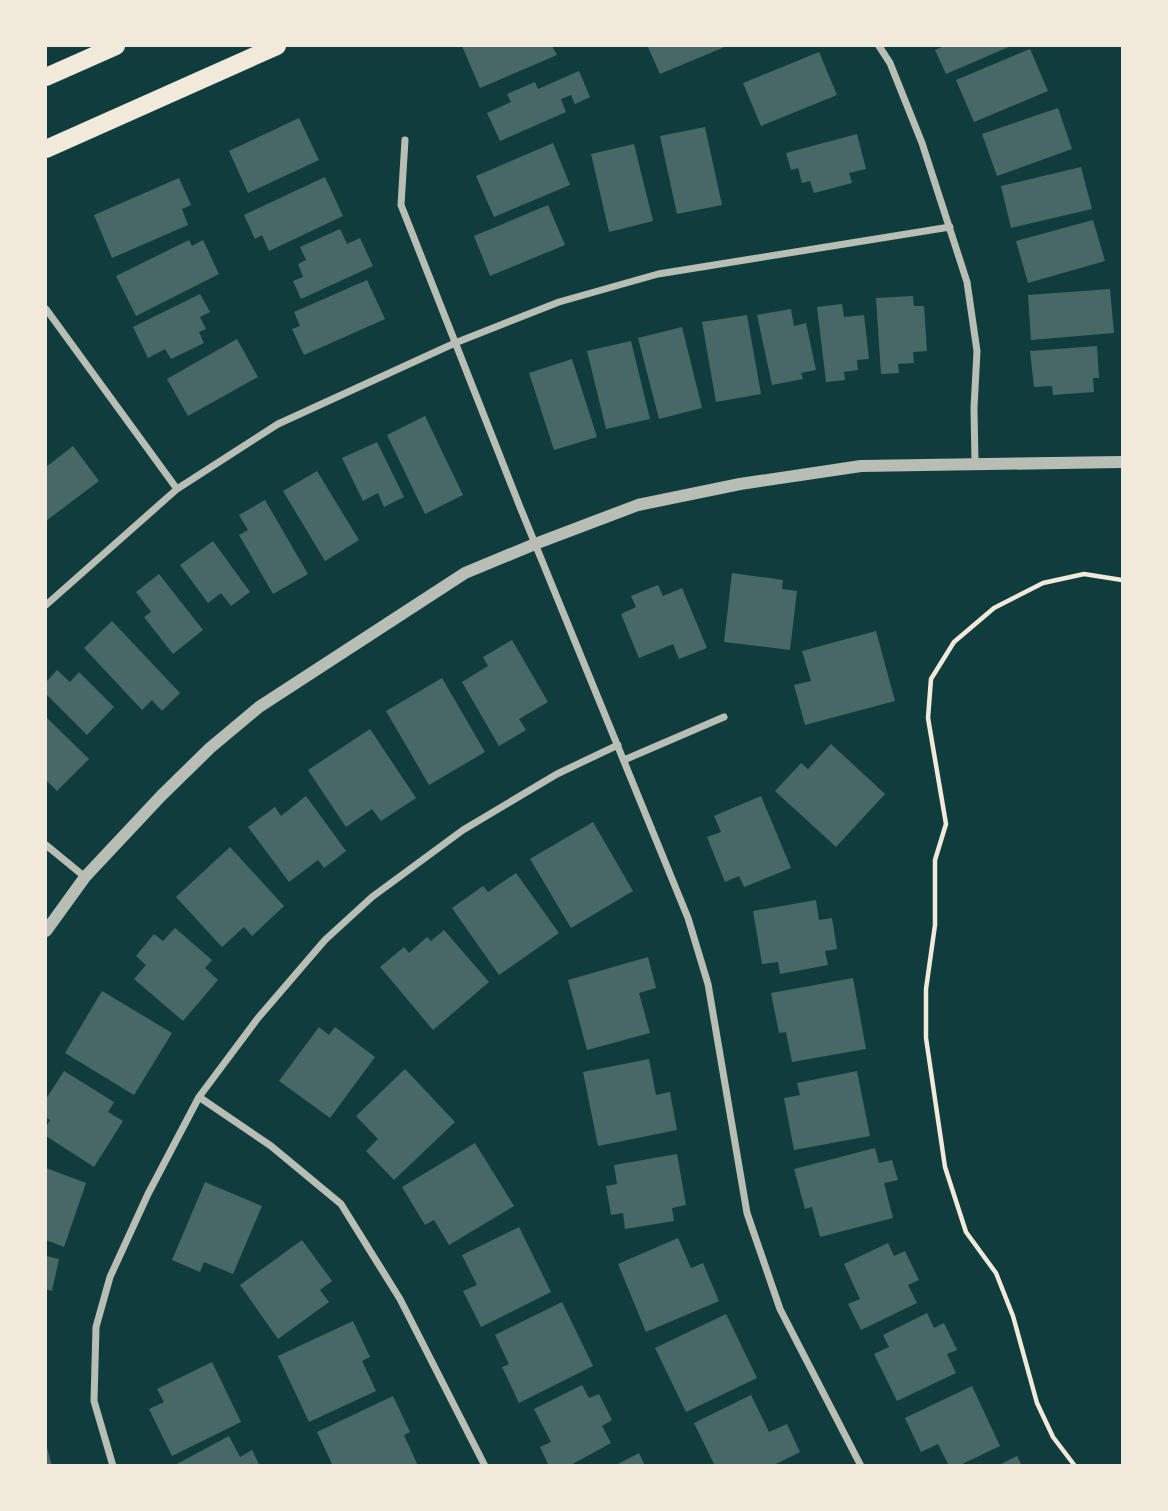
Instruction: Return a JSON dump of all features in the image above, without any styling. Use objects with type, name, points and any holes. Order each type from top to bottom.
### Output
[{"type":"main road","points":[[46,77],[117,46]]},
{"type":"main road","points":[[46,149],[277,46]]},
{"type":"street","points":[[879,46],[890,63],[922,143],[967,282],[977,351],[975,463]]},
{"type":"street","points":[[405,140],[401,205],[535,544],[688,918],[708,984],[747,1213],[780,1308],[861,1465]]},
{"type":"street","points":[[46,605],[177,489],[278,424],[455,343],[559,302],[659,274],[950,227]]},
{"type":"street","points":[[46,309],[177,489]]},
{"type":"street","points":[[46,931],[85,877],[210,748],[259,707],[465,573],[638,505],[740,484],[861,466],[1122,462]]},
{"type":"street","points":[[624,760],[724,718]]},
{"type":"street","points":[[113,1465],[94,1401],[96,1327],[110,1277],[148,1194],[199,1097],[266,1008],[325,940],[372,897],[463,830],[557,774],[618,745]]},
{"type":"street","points":[[46,845],[85,877]]},
{"type":"street","points":[[199,1097],[271,1146],[341,1204],[400,1299],[485,1465]]},
{"type":"path","points":[[1075,1465],[1053,1437],[1037,1402],[1013,1316],[1001,1284],[966,1232],[945,1167],[926,1038],[926,989],[935,925],[935,860],[946,824],[928,718],[932,679],[937,670],[954,642],[994,608],[1043,583],[1084,574],[1122,580]]},
{"type":"building","points":[[462,46],[552,46],[557,55],[480,88]]},
{"type":"building","points":[[727,46],[660,74],[648,47]]},
{"type":"building","points":[[944,46],[1011,46],[946,74],[935,50]]},
{"type":"building","points":[[1030,49],[1048,91],[974,122],[956,80]]},
{"type":"building","points":[[819,52],[837,95],[761,126],[743,83]]},
{"type":"building","points":[[579,71],[590,97],[575,104],[571,95],[561,99],[566,112],[500,141],[487,113],[511,102],[507,94],[535,82],[538,89]]},
{"type":"building","points":[[1058,108],[1072,149],[997,176],[982,134]]},
{"type":"building","points":[[299,118],[319,160],[248,193],[229,151]]},
{"type":"building","points":[[705,127],[722,205],[677,214],[660,136]]},
{"type":"building","points":[[857,134],[866,169],[849,173],[852,183],[814,193],[810,181],[802,183],[798,168],[791,170],[786,153]]},
{"type":"building","points":[[553,143],[570,185],[494,217],[476,176]]},
{"type":"building","points":[[634,144],[653,221],[609,232],[591,154]]},
{"type":"building","points":[[1081,167],[1092,209],[1011,228],[1001,186]]},
{"type":"building","points":[[325,177],[343,216],[269,251],[262,235],[255,239],[244,215]]},
{"type":"building","points":[[179,178],[191,205],[182,209],[188,225],[112,258],[94,215]]},
{"type":"building","points":[[548,205],[565,245],[490,276],[474,236]]},
{"type":"building","points":[[1093,220],[1105,261],[1028,283],[1016,241]]},
{"type":"building","points":[[340,229],[347,244],[360,238],[373,266],[301,299],[293,281],[303,277],[298,264],[306,260],[300,247]]},
{"type":"building","points":[[189,240],[192,246],[203,240],[219,274],[136,316],[116,276]]},
{"type":"building","points":[[367,280],[385,319],[304,355],[292,329],[300,326],[294,312]]},
{"type":"building","points":[[1110,289],[1114,333],[1031,340],[1028,295]]},
{"type":"building","points":[[200,294],[210,312],[200,317],[206,329],[199,332],[204,343],[171,359],[165,349],[148,358],[133,327]]},
{"type":"building","points":[[913,296],[914,306],[924,306],[927,351],[913,352],[914,363],[898,364],[899,373],[881,374],[876,298]]},
{"type":"building","points":[[842,304],[844,317],[864,315],[869,359],[857,360],[858,370],[844,372],[845,380],[826,382],[817,307]]},
{"type":"building","points":[[791,309],[794,326],[806,323],[816,370],[801,373],[803,379],[772,385],[757,315]]},
{"type":"building","points":[[747,315],[761,394],[716,402],[702,322]]},
{"type":"building","points":[[682,327],[702,408],[659,419],[638,338]]},
{"type":"building","points":[[237,339],[258,377],[188,416],[167,379]]},
{"type":"building","points":[[631,341],[650,419],[606,429],[587,351]]},
{"type":"building","points":[[1097,346],[1099,378],[1093,378],[1094,392],[1053,395],[1052,386],[1034,387],[1030,351]]},
{"type":"building","points":[[572,359],[597,437],[554,450],[529,373]]},
{"type":"building","points":[[425,416],[463,495],[425,514],[387,435]]},
{"type":"building","points":[[377,442],[404,497],[384,507],[378,493],[363,501],[342,458]]},
{"type":"building","points":[[73,446],[99,481],[46,521],[46,467]]},
{"type":"building","points":[[317,471],[359,540],[325,561],[283,491]]},
{"type":"building","points":[[265,500],[308,574],[273,594],[239,535],[248,530],[239,515]]},
{"type":"building","points":[[213,541],[250,592],[231,606],[221,593],[208,603],[180,565]]},
{"type":"building","points":[[732,573],[783,580],[782,589],[797,591],[790,650],[724,642]]},
{"type":"building","points":[[159,574],[203,630],[173,654],[144,617],[151,612],[136,592]]},
{"type":"building","points":[[658,585],[663,596],[682,588],[707,648],[679,659],[673,644],[639,658],[621,614],[636,607],[631,596]]},
{"type":"building","points":[[112,621],[180,693],[162,711],[152,700],[142,710],[84,648]]},
{"type":"building","points":[[876,631],[895,701],[805,725],[794,685],[811,681],[802,651]]},
{"type":"building","points":[[512,640],[548,702],[519,719],[526,730],[499,746],[462,682],[488,666],[483,657]]},
{"type":"building","points":[[57,670],[70,682],[79,672],[114,707],[87,735],[46,694],[46,682]]},
{"type":"building","points":[[442,678],[485,752],[429,785],[386,711]]},
{"type":"building","points":[[46,717],[89,759],[57,791],[46,780]]},
{"type":"building","points":[[370,729],[416,798],[381,821],[372,809],[346,827],[308,770]]},
{"type":"building","points":[[831,744],[885,794],[836,847],[775,791],[801,763],[808,769]]},
{"type":"building","points":[[306,796],[346,851],[324,868],[318,860],[289,882],[248,827],[275,807],[281,816]]},
{"type":"building","points":[[761,796],[791,868],[744,887],[739,876],[725,882],[707,837],[721,832],[714,816]]},
{"type":"building","points":[[593,822],[633,891],[571,928],[530,859]]},
{"type":"building","points":[[230,847],[284,906],[252,936],[244,927],[222,947],[176,897]]},
{"type":"building","points":[[516,873],[559,933],[499,975],[452,908],[483,886],[488,892]]},
{"type":"building","points":[[816,900],[819,920],[832,918],[837,949],[825,951],[828,965],[780,974],[778,962],[762,964],[753,911]]},
{"type":"building","points":[[175,928],[212,960],[205,968],[218,980],[183,1021],[134,979],[146,965],[136,956],[154,934],[163,941]]},
{"type":"building","points":[[444,930],[489,982],[433,1030],[380,967],[404,947],[409,953],[427,937],[431,941]]},
{"type":"building","points":[[648,957],[656,988],[639,993],[650,1033],[587,1050],[568,980]]},
{"type":"building","points":[[853,978],[866,1049],[792,1062],[786,1032],[779,1033],[771,993]]},
{"type":"building","points":[[102,991],[172,1033],[134,1095],[65,1053]]},
{"type":"building","points":[[319,1027],[329,1035],[335,1027],[375,1057],[330,1118],[279,1081]]},
{"type":"building","points":[[649,1059],[656,1095],[670,1092],[677,1130],[598,1146],[583,1072]]},
{"type":"building","points":[[405,1069],[455,1122],[394,1180],[366,1151],[378,1139],[356,1116]]},
{"type":"building","points":[[64,1071],[114,1102],[108,1112],[123,1121],[94,1167],[46,1136],[46,1127],[50,1120],[46,1117],[46,1099]]},
{"type":"building","points":[[857,1071],[870,1136],[794,1150],[784,1098],[800,1095],[797,1083]]},
{"type":"building","points":[[475,1143],[514,1206],[449,1245],[434,1220],[425,1225],[402,1187]]},
{"type":"building","points":[[875,1148],[879,1163],[892,1160],[898,1180],[884,1183],[893,1218],[820,1237],[812,1207],[805,1209],[794,1169]]},
{"type":"building","points":[[677,1154],[686,1205],[672,1208],[674,1221],[625,1229],[623,1213],[611,1215],[606,1186],[617,1184],[614,1165]]},
{"type":"building","points":[[46,1168],[86,1183],[64,1247],[46,1240]]},
{"type":"building","points":[[205,1182],[262,1206],[233,1274],[204,1262],[200,1272],[172,1260]]},
{"type":"building","points":[[519,1227],[551,1292],[481,1327],[463,1291],[477,1285],[462,1255]]},
{"type":"building","points":[[678,1238],[691,1268],[703,1263],[719,1301],[646,1332],[618,1264]]},
{"type":"building","points":[[302,1240],[332,1281],[320,1290],[329,1302],[278,1339],[240,1285]]},
{"type":"building","points":[[888,1243],[894,1256],[905,1251],[919,1280],[908,1285],[917,1303],[861,1330],[848,1304],[860,1299],[844,1264]]},
{"type":"building","points":[[46,1256],[59,1259],[52,1291],[46,1289]]},
{"type":"building","points":[[562,1302],[593,1366],[519,1403],[502,1367],[509,1364],[495,1335]]},
{"type":"building","points":[[927,1313],[934,1328],[944,1323],[957,1350],[947,1354],[956,1373],[897,1401],[874,1354],[889,1347],[883,1335]]},
{"type":"building","points":[[726,1314],[757,1378],[686,1412],[655,1348]]},
{"type":"building","points":[[353,1321],[370,1357],[362,1361],[376,1391],[309,1422],[278,1356]]},
{"type":"building","points":[[212,1362],[241,1422],[172,1456],[149,1409],[164,1402],[157,1389]]},
{"type":"building","points":[[582,1385],[589,1398],[599,1394],[612,1420],[602,1426],[611,1443],[569,1466],[549,1466],[540,1447],[551,1442],[534,1409]]},
{"type":"building","points":[[972,1386],[1000,1446],[958,1466],[949,1466],[938,1444],[921,1452],[905,1418]]},
{"type":"building","points":[[751,1395],[769,1432],[787,1424],[800,1452],[772,1466],[715,1466],[694,1423]]},
{"type":"building","points":[[393,1396],[410,1432],[404,1435],[418,1466],[333,1466],[317,1432]]},
{"type":"building","points":[[229,1436],[240,1457],[252,1450],[260,1466],[173,1466]]},
{"type":"building","points":[[46,1444],[52,1466],[46,1466]]},
{"type":"building","points":[[639,1453],[645,1466],[614,1466]]},
{"type":"building","points":[[1017,1456],[1022,1466],[997,1466]]}]
